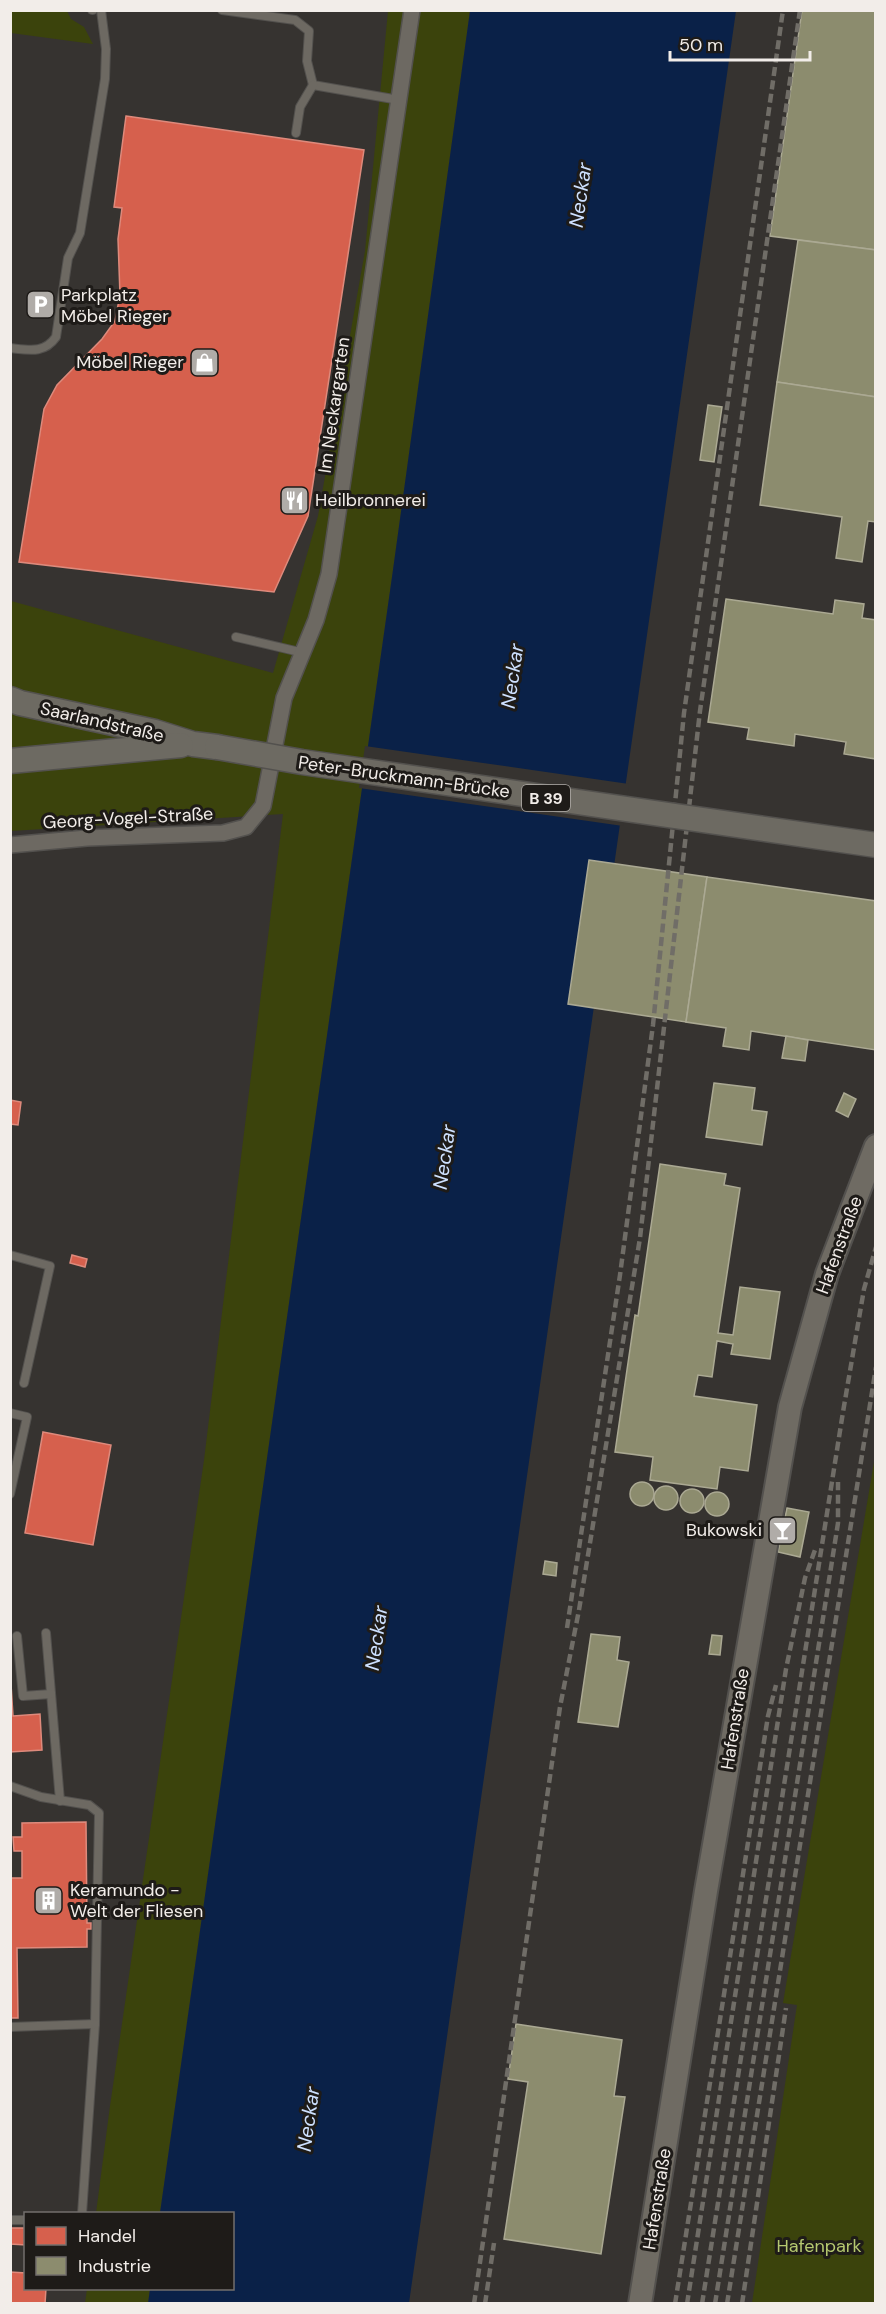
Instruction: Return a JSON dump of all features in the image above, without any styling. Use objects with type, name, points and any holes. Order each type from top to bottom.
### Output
[{"type":"main road","name":"Saarlandstraße","points":[[10,699],[90,720],[155,732],[193,744],[218,747]]},
{"type":"main road","name":"Saarlandstraße","points":[[10,761],[193,744]]},
{"type":"main road","name":"Peter-Bruckmann-Brücke","points":[[218,747],[302,762],[876,845]]},
{"type":"main road","name":"Hafenstraße","points":[[640,2304],[710,1868],[790,1407],[827,1274],[876,1146]]},
{"type":"street","name":"Im Neckargarten","points":[[246,827],[263,806],[284,698],[304,654],[329,574],[412,10]]},
{"type":"street","name":"Georg-Vogel-Straße","points":[[10,844],[87,838],[223,833],[246,827]]},
{"type":"lane","points":[[10,348],[37,351],[51,344],[56,337],[68,258],[80,233],[105,79],[106,49],[100,10]]},
{"type":"lane","points":[[222,10],[295,20],[309,31],[307,62],[314,85],[300,107],[296,133]]},
{"type":"lane","points":[[314,85],[399,100]]},
{"type":"lane","points":[[236,636],[304,654]]},
{"type":"lane","points":[[10,1255],[50,1266],[24,1383]]},
{"type":"lane","points":[[10,1413],[27,1417],[10,1494]]},
{"type":"lane","points":[[46,1633],[60,1801]]},
{"type":"lane","points":[[17,1636],[22,1696],[51,1694]]},
{"type":"lane","points":[[10,1786],[41,1797],[89,1805],[99,1813],[95,2024],[82,2212]]},
{"type":"lane","points":[[10,2027],[95,2024]]},
{"type":"green space","points":[[11,10],[67,11],[71,19],[84,27],[93,44],[11,33]]},
{"type":"green space","points":[[388,11],[470,11],[160,2212],[96,2212],[204,1460],[283,814],[11,831],[11,601],[273,673],[318,516],[365,251]]},
{"type":"green space","name":"Hafenpark","points":[[875,1456],[875,2303],[752,2303],[797,2005],[783,2003]]},
{"type":"green space","points":[[87,2290],[150,2290],[148,2303],[85,2303]]},
{"type":"water","name":"Neckar","points":[[470,11],[736,11],[409,2303],[148,2304],[150,2290],[234,2290],[234,2212],[160,2212]]},
{"type":"pier","points":[[365,746],[629,784],[623,826],[359,788]]},
{"type":"building: Handel","name":"Möbel Rieger","points":[[126,116],[364,150],[308,516],[274,592],[19,562],[44,409],[57,385],[102,339],[115,321],[120,295],[118,239],[122,208],[114,207]]},
{"type":"building: Handel","points":[[10,1100],[21,1102],[18,1125],[10,1124]]},
{"type":"building: Handel","points":[[72,1255],[87,1259],[85,1267],[70,1263]]},
{"type":"building: Handel","points":[[43,1432],[111,1445],[93,1545],[25,1533]]},
{"type":"building: Handel","points":[[10,1668],[13,1716],[40,1714],[42,1750],[10,1752]]},
{"type":"building: Handel","name":"Keramundo - Welt der Fliesen","points":[[86,1822],[87,1923],[91,1923],[91,1929],[87,1929],[87,1947],[17,1948],[18,2018],[10,2018],[10,1878],[22,1878],[22,1851],[14,1851],[13,1837],[22,1837],[22,1823]]},
{"type":"building: Handel","points":[[10,2228],[24,2228],[24,2245],[10,2244]]},
{"type":"building: Handel","points":[[10,2272],[24,2273],[24,2290],[46,2290],[45,2304],[10,2304]]},
{"type":"building: Industrie","points":[[802,10],[876,10],[876,250],[770,236]]},
{"type":"building: Industrie","points":[[798,240],[876,250],[876,397],[777,382]]},
{"type":"building: Industrie","points":[[777,382],[876,397],[876,522],[868,521],[862,562],[836,558],[842,517],[760,505]]},
{"type":"building: Industrie","points":[[708,405],[722,407],[714,462],[700,460]]},
{"type":"building: Industrie","points":[[726,599],[833,614],[835,600],[864,604],[862,618],[876,620],[876,759],[844,754],[846,742],[795,734],[794,746],[747,739],[749,728],[708,722]]},
{"type":"building: Industrie","points":[[589,860],[707,877],[686,1022],[568,1004]]},
{"type":"building: Industrie","points":[[707,877],[876,901],[876,1050],[751,1031],[749,1050],[723,1046],[726,1028],[686,1022]]},
{"type":"building: Industrie","points":[[786,1036],[808,1040],[805,1061],[782,1058]]},
{"type":"building: Industrie","points":[[714,1083],[755,1088],[752,1110],[767,1112],[762,1145],[706,1137]]},
{"type":"building: Industrie","points":[[844,1093],[856,1099],[848,1117],[836,1111]]},
{"type":"building: Industrie","points":[[660,1164],[726,1174],[724,1185],[740,1188],[718,1333],[733,1335],[740,1287],[780,1292],[770,1359],[731,1354],[733,1344],[717,1341],[712,1377],[698,1375],[694,1396],[757,1405],[748,1471],[720,1467],[717,1489],[650,1480],[653,1457],[615,1452]]},
{"type":"building: Industrie","points":[[642,1482],[647,1483],[653,1489],[653,1499],[647,1505],[642,1506],[637,1505],[631,1499],[630,1494],[631,1489],[637,1483]]},
{"type":"building: Industrie","points":[[666,1486],[671,1487],[677,1493],[677,1503],[671,1509],[666,1510],[661,1509],[655,1503],[654,1498],[655,1493],[661,1487]]},
{"type":"building: Industrie","points":[[692,1489],[697,1490],[703,1496],[703,1506],[697,1512],[692,1513],[687,1512],[681,1506],[680,1501],[681,1496],[687,1490]]},
{"type":"building: Industrie","points":[[717,1492],[722,1493],[728,1499],[728,1509],[722,1515],[717,1516],[712,1515],[706,1509],[705,1504],[706,1499],[712,1493]]},
{"type":"building: Industrie","points":[[787,1508],[809,1512],[800,1557],[778,1552]]},
{"type":"building: Industrie","points":[[545,1561],[557,1563],[556,1576],[543,1574]]},
{"type":"building: Industrie","points":[[591,1634],[620,1637],[617,1660],[629,1662],[618,1727],[578,1722]]},
{"type":"building: Industrie","points":[[712,1635],[722,1636],[720,1655],[709,1654]]},
{"type":"building: Industrie","points":[[516,2024],[622,2040],[614,2096],[625,2097],[601,2254],[504,2239],[528,2082],[508,2079]]},
{"type":"railway","points":[[567,1628],[620,1275],[653,1025],[684,713],[783,10]]},
{"type":"railway","points":[[474,2304],[560,1707],[579,1610],[640,1238],[700,711],[800,10]]},
{"type":"railway","points":[[702,2304],[843,1412],[864,1289],[876,1247]]},
{"type":"railway","points":[[727,2304],[876,1367]]},
{"type":"railway","points":[[715,2304],[838,1523],[838,1482]]},
{"type":"railway","points":[[687,2304],[786,1669],[805,1578],[815,1550]]},
{"type":"railway","points":[[675,2304],[768,1716],[776,1685]]},
{"type":"railway","points":[[742,2304],[786,2008]]},
{"type":"railway","points":[[485,2304],[494,2243]]},
{"type":"place","name":"Parkplatz Möbel Rieger","points":[[40,305]]},
{"type":"place","name":"Möbel Rieger","points":[[205,362]]},
{"type":"place","name":"Heilbronnerei","points":[[294,500]]},
{"type":"place","name":"Bukowski","points":[[783,1530]]},
{"type":"place","name":"Keramundo - Welt der Fliesen","points":[[49,1900]]}]
